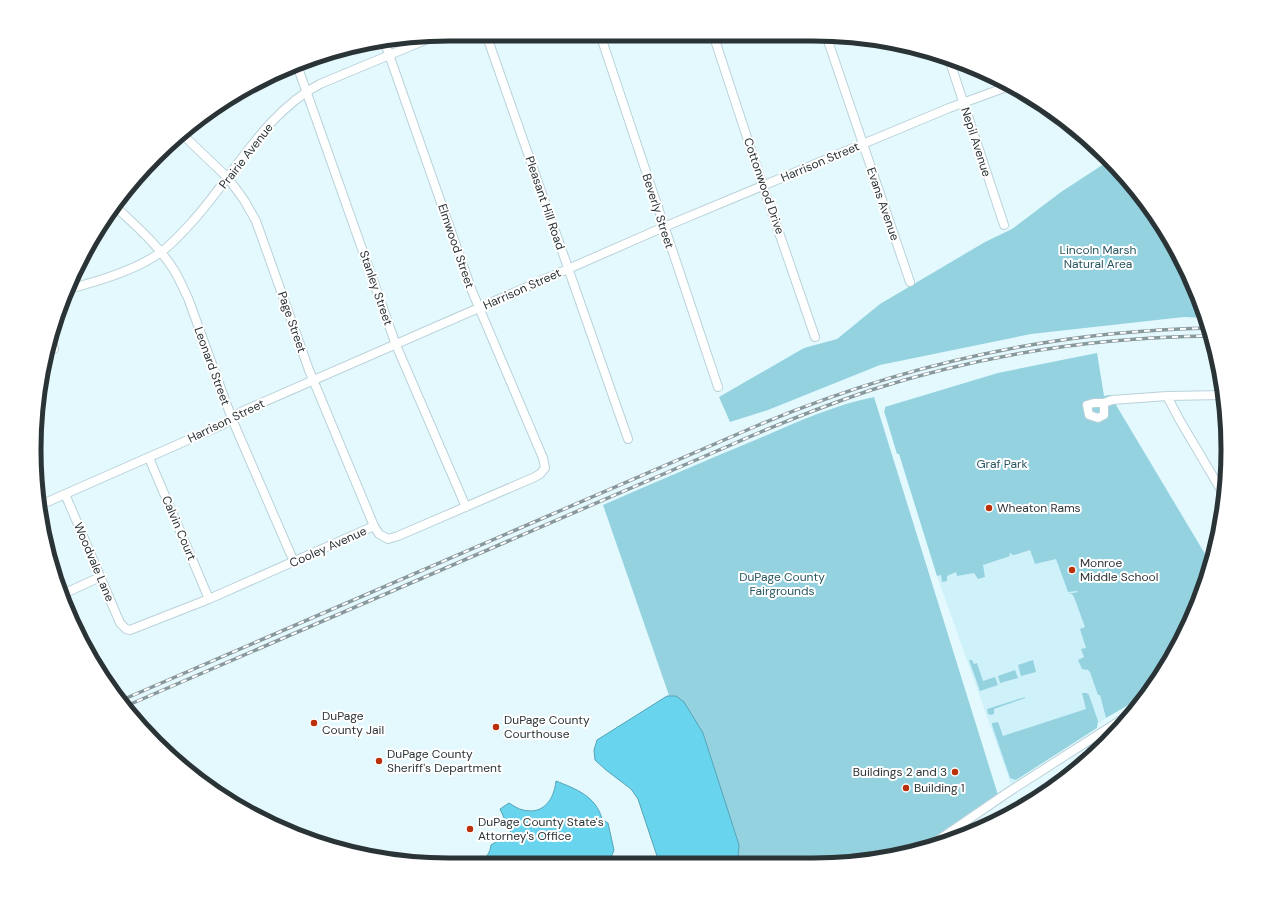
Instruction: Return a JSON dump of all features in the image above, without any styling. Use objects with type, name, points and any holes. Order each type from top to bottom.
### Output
[{"type":"street","name":"Pleasant Hill Road","points":[[488,41],[628,439]]},
{"type":"street","name":"Beverly Street","points":[[602,41],[718,387]]},
{"type":"street","name":"Cottonwood Drive","points":[[715,41],[763,186],[816,337]]},
{"type":"street","name":"Prairie Avenue","points":[[75,287],[117,274],[146,261],[161,252],[196,218],[268,126],[306,92],[320,84],[419,42]]},
{"type":"street","name":"Evans Avenue","points":[[828,42],[910,282]]},
{"type":"street","name":"Elmwood Street","points":[[386,46],[479,308],[539,448],[545,468]]},
{"type":"street","name":"Nepil Avenue","points":[[951,66],[1004,224]]},
{"type":"street","name":"Stanley Street","points":[[299,70],[396,345],[466,507]]},
{"type":"street","name":"Harrison Street","points":[[44,503],[222,425],[243,411],[396,345],[568,268],[964,102],[1004,89]]},
{"type":"street","name":"Page Street","points":[[186,137],[228,178],[244,200],[259,229],[313,380],[374,526]]},
{"type":"street","name":"Leonard Street","points":[[119,210],[150,239],[161,252],[174,270],[188,298],[232,419],[294,562]]},
{"type":"street","points":[[1108,402],[1167,396],[1218,395]]},
{"type":"street","points":[[1167,396],[1219,487]]},
{"type":"street","name":"Calvin Court","points":[[149,458],[209,598]]},
{"type":"street","name":"Cooley Avenue","points":[[126,629],[134,630],[294,562],[374,526],[379,534],[388,539],[398,536],[535,477],[545,468]]},
{"type":"street","name":"Woodvale Lane","points":[[65,494],[120,623],[126,629]]},
{"type":"street","points":[[67,592],[100,577]]},
{"type":"street","points":[[953,833],[1010,791],[1113,726]]},
{"type":"shaded area","name":"Graf Park","points":[[1097,353],[1104,396],[1110,395],[1207,557],[1190,606],[1184,620],[1180,622],[1181,625],[1179,630],[1166,654],[1134,702],[1106,718],[1011,784],[937,576],[885,407],[998,373]]},
{"type":"shaded area","points":[[667,696],[676,696],[684,702],[703,733],[739,845],[738,857],[658,858],[638,799],[631,789],[595,760],[594,750],[597,740]]},
{"type":"shaded area","points":[[556,781],[578,790],[595,804],[602,819],[608,823],[614,850],[611,858],[485,858],[491,845],[511,833],[500,809],[509,803],[523,810],[537,810],[547,804],[555,788]]},
{"type":"green space","name":"Lincoln Marsh Natural Area","points":[[1104,164],[1120,180],[1137,201],[1166,245],[1190,293],[1199,318],[1184,317],[1031,334],[880,365],[768,410],[730,422],[719,397],[804,348],[837,339],[880,304],[985,242],[1012,229],[1061,192]]},
{"type":"green space","name":"Graf Park","points":[[1097,353],[1104,396],[1110,395],[1207,557],[1190,606],[1184,620],[1180,622],[1181,625],[1166,654],[1134,702],[1106,718],[1100,695],[1098,695],[1090,672],[1087,669],[1082,669],[1078,660],[1084,657],[1081,649],[1086,648],[1080,629],[1085,627],[1074,597],[1072,594],[1068,594],[1078,592],[1068,592],[1056,559],[1035,564],[1030,550],[1014,555],[1011,553],[1009,554],[1010,556],[983,565],[985,577],[978,579],[974,573],[957,576],[956,572],[947,576],[947,581],[942,582],[941,575],[937,576],[899,454],[897,454],[884,411],[885,407],[998,373]]},
{"type":"green space","name":"DuPage County Fairgrounds","points":[[874,397],[998,795],[934,839],[918,844],[866,855],[812,858],[733,858],[672,704],[603,505],[802,420],[859,400]]},
{"type":"green space","points":[[969,660],[972,660],[974,664],[977,663],[983,681],[995,677],[998,685],[980,691]]},
{"type":"green space","points":[[1033,660],[1036,672],[1021,676],[1018,665]]},
{"type":"green space","points":[[1015,670],[1018,678],[1000,683],[998,676]]},
{"type":"green space","points":[[1082,693],[1087,693],[1089,695],[1098,721],[1097,728],[1016,780],[1010,778],[992,723],[998,722],[1003,736],[1086,709]]},
{"type":"green space","points":[[1025,697],[994,709],[994,714],[988,714],[987,709]]},
{"type":"railway","points":[[125,699],[761,424],[870,384],[925,368],[1037,344],[1093,336],[1202,328]]},
{"type":"railway","points":[[130,704],[767,429],[871,390],[954,367],[1039,350],[1125,340],[1205,336]]},
{"type":"place","name":"Wheaton Rams","points":[[989,508]]},
{"type":"place","name":"Monroe Middle School","points":[[1072,570]]},
{"type":"place","name":"DuPage County Jail","points":[[314,723]]},
{"type":"place","name":"DuPage County Courthouse","points":[[496,727]]},
{"type":"place","name":"DuPage County Sheriff's Department","points":[[379,761]]},
{"type":"place","name":"Buildings 2 and 3","points":[[955,772]]},
{"type":"place","name":"Building 1","points":[[906,788]]},
{"type":"place","name":"DuPage County State's Attorney's Office","points":[[470,829]]}]
